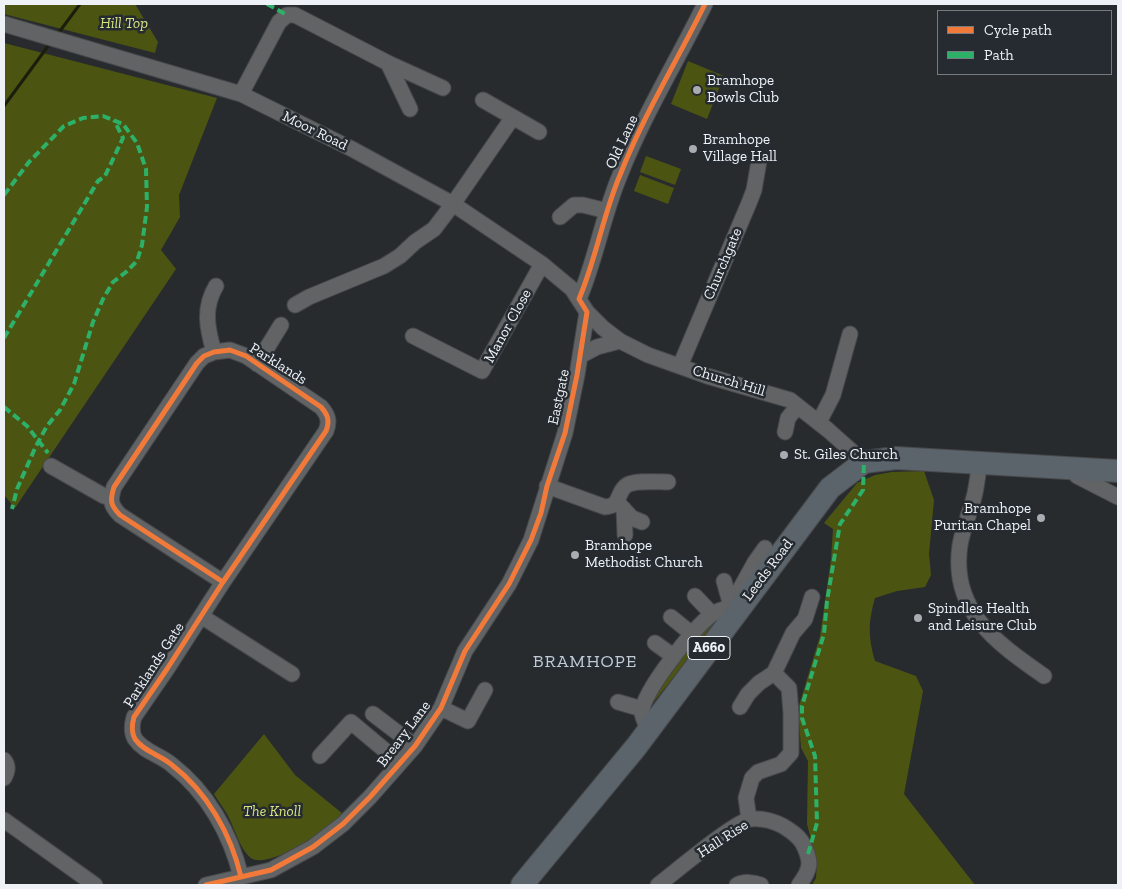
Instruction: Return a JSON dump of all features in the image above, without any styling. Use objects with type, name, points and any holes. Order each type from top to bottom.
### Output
[{"type":"highway","points":[[864,462],[896,458],[1118,471]]},
{"type":"highway","name":"Leeds Road","points":[[522,885],[646,720],[830,488],[864,462]]},
{"type":"street","name":"Old Lane","points":[[579,299],[586,284],[607,211],[626,160],[705,4]]},
{"type":"street","points":[[241,94],[279,22],[287,14],[295,15],[443,88]]},
{"type":"street","name":"Moor Road","points":[[4,24],[241,94],[352,149],[454,204],[542,264],[572,289],[587,312]]},
{"type":"street","points":[[388,62],[410,109]]},
{"type":"street","points":[[483,100],[538,132]]},
{"type":"street","points":[[295,305],[309,297],[393,261],[429,233],[454,204],[513,117]]},
{"type":"street","name":"Churchgate","points":[[680,366],[754,190],[759,160]]},
{"type":"street","points":[[560,217],[574,205],[583,205],[607,211]]},
{"type":"street","name":"Manor Close","points":[[413,336],[482,371],[542,264]]},
{"type":"street","points":[[216,286],[209,298],[207,314],[209,335],[214,352],[204,356],[197,363],[114,487],[110,498],[112,507],[120,515],[223,582]]},
{"type":"street","name":"Church Hill","points":[[587,312],[620,341],[648,355],[706,376],[790,400],[819,422],[864,462]]},
{"type":"street","name":"Eastgate","points":[[547,486],[565,434],[587,312]]},
{"type":"street","name":"Parklands","points":[[257,364],[281,325]]},
{"type":"street","points":[[819,422],[833,395],[850,334]]},
{"type":"street","name":"Eastgate","points":[[580,356],[597,347],[620,341]]},
{"type":"street","name":"Parklands","points":[[214,352],[230,350],[246,356],[321,407],[329,423],[326,431],[223,582]]},
{"type":"street","points":[[785,432],[788,418],[798,406]]},
{"type":"street","points":[[980,463],[975,493],[960,545],[960,568],[966,596],[975,616],[991,635],[1006,649],[1044,676]]},
{"type":"street","points":[[52,466],[110,498]]},
{"type":"street","points":[[1072,469],[1076,476],[1118,497]]},
{"type":"street","points":[[625,536],[620,506],[623,489],[627,485],[634,483],[668,482]]},
{"type":"street","points":[[547,486],[605,507],[620,506],[632,518],[642,522]]},
{"type":"street","name":"Breary Lane","points":[[206,885],[271,870],[313,847],[343,824],[370,797],[415,746],[441,708],[465,651],[509,584],[531,540],[547,486]]},
{"type":"street","points":[[735,607],[734,600],[765,548]]},
{"type":"street","points":[[724,581],[735,607]]},
{"type":"street","name":"Parklands Gate","points":[[223,582],[134,717],[132,726],[134,737],[142,747],[171,764],[202,793],[227,835],[237,860],[241,877]]},
{"type":"street","points":[[696,596],[712,614]]},
{"type":"street","points":[[740,707],[748,694],[759,683],[774,673],[793,633],[806,619],[812,596]]},
{"type":"street","points":[[618,702],[646,720],[648,697],[673,656],[712,614],[735,607]]},
{"type":"street","points":[[201,616],[292,674]]},
{"type":"street","points":[[671,617],[692,634]]},
{"type":"street","points":[[655,643],[673,656]]},
{"type":"street","points":[[749,819],[746,798],[752,778],[758,772],[781,764],[791,753],[792,713],[789,688],[774,673]]},
{"type":"street","points":[[441,708],[468,721],[485,690]]},
{"type":"street","points":[[374,714],[415,746]]},
{"type":"street","points":[[320,756],[351,722],[400,763]]},
{"type":"street","points":[[4,760],[7,764],[8,772],[4,778]]},
{"type":"street","name":"Hall Rise","points":[[658,885],[725,834],[749,819],[773,820],[792,831],[801,840],[808,854],[808,872],[799,885]]},
{"type":"street","points":[[4,820],[95,885]]},
{"type":"street","points":[[737,885],[756,882],[762,885]]},
{"type":"green space","name":"Hill Top","points":[[4,4],[135,4],[158,42],[155,53],[4,14]]},
{"type":"green space","points":[[4,43],[217,98],[179,195],[180,217],[161,250],[176,269],[15,508],[4,495]]},
{"type":"green space","name":"Bramhope Bowls Club","points":[[688,61],[724,76],[707,119],[671,104]]},
{"type":"green space","points":[[646,156],[681,169],[675,185],[640,172]]},
{"type":"green space","points":[[640,175],[674,188],[668,204],[634,191]]},
{"type":"green space","points":[[924,471],[934,500],[929,554],[931,575],[925,587],[897,591],[875,598],[870,622],[870,637],[875,661],[916,676],[923,691],[904,794],[975,885],[812,885],[816,878],[817,863],[807,824],[808,761],[801,748],[798,709],[820,636],[831,559],[833,529],[824,523],[857,483],[875,475],[892,472]]},
{"type":"green space","points":[[721,618],[648,709],[688,647],[709,626]]},
{"type":"green space","name":"The Knoll","points":[[264,734],[295,775],[343,814],[322,832],[298,847],[276,857],[258,860],[251,858],[247,854],[237,838],[227,814],[214,794]]},
{"type":"waterway","points":[[57,35],[80,4]]},
{"type":"waterway","points":[[4,106],[51,42]]},
{"type":"marked path","points":[[267,4],[287,15]]},
{"type":"marked path","points":[[4,195],[29,162],[64,126],[83,118],[103,116],[123,124],[137,143],[146,169],[147,207],[142,245],[137,261],[113,282],[103,299],[93,322],[74,384],[60,410],[47,426],[36,446],[17,489],[12,509]]},
{"type":"marked path","points":[[4,338],[98,181],[105,176],[123,138],[114,120]]},
{"type":"marked path","points":[[4,407],[27,426],[48,453]]},
{"type":"marked path","points":[[808,854],[817,823],[815,756],[802,718],[802,706],[824,634],[827,601],[840,524],[863,490],[864,462]]},
{"type":"cycle path","points":[[206,885],[271,870],[313,847],[343,824],[370,797],[415,746],[441,708],[465,651],[509,584],[531,540],[565,433],[577,375],[587,312],[579,299],[614,190],[639,131],[705,4]]},
{"type":"cycle path","points":[[223,582],[120,515],[114,508],[112,495],[114,487],[197,363],[204,356],[214,352],[230,350],[246,356],[321,407],[328,418],[328,424],[326,431],[134,717],[132,728],[135,739],[139,743],[185,776],[207,801],[231,845],[241,877]]},
{"type":"place","name":"Bramhope Bowls Club","points":[[697,90]]},
{"type":"place","name":"Bramhope Village Hall","points":[[693,149]]},
{"type":"place","name":"St. Giles Church","points":[[784,455]]},
{"type":"place","name":"Bramhope Puritan Chapel","points":[[1041,518]]},
{"type":"place","name":"Bramhope Methodist Church","points":[[575,555]]},
{"type":"place","name":"Spindles Health and Leisure Club","points":[[918,618]]},
{"type":"district","name":"BRAMHOPE","points":[[585,662]]}]
